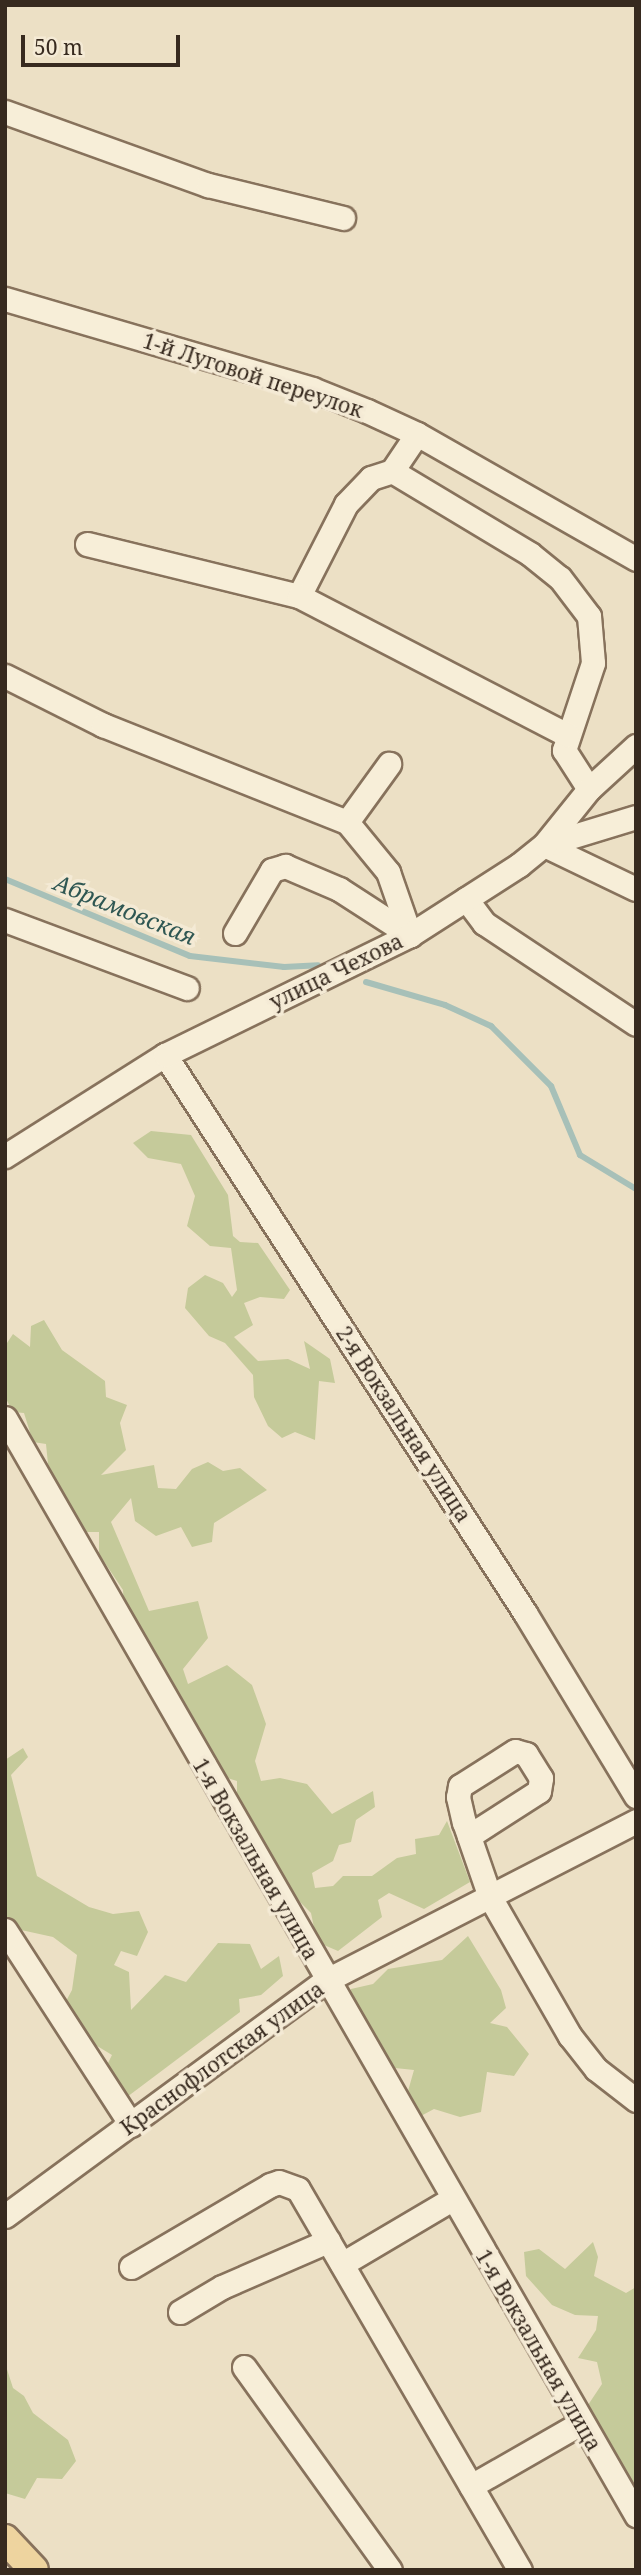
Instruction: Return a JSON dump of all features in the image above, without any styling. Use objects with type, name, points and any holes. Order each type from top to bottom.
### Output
[{"type":"main road","points":[[5,2539],[34,2570]]},
{"type":"street","points":[[5,112],[208,186],[343,218]]},
{"type":"street","name":"1-й Луговой переулок","points":[[5,299],[312,389],[417,434],[636,559]]},
{"type":"street","points":[[299,597],[346,504],[371,478],[392,471],[417,434]]},
{"type":"street","points":[[392,471],[530,554],[560,578],[582,606],[594,632],[593,663],[567,735],[566,755],[589,789]]},
{"type":"street","points":[[88,544],[299,597],[567,735]]},
{"type":"street","points":[[5,676],[103,725],[347,821],[388,872],[410,935]]},
{"type":"street","name":"улица Чехова","points":[[5,1156],[166,1055],[410,935],[466,899],[544,845],[589,789],[636,746]]},
{"type":"street","points":[[347,821],[389,764]]},
{"type":"street","points":[[544,845],[636,817]]},
{"type":"street","points":[[544,845],[636,889]]},
{"type":"street","points":[[235,933],[272,870],[285,866],[340,889],[410,935]]},
{"type":"street","points":[[466,899],[484,922],[636,1024]]},
{"type":"street","points":[[5,920],[187,988]]},
{"type":"street","name":"2-я Вокзальная улица","points":[[166,1055],[525,1613],[636,1796]]},
{"type":"street","name":"1-я Вокзальная улица","points":[[5,1418],[326,1981],[636,2515]]},
{"type":"street","name":"Краснофлотская улица","points":[[5,2216],[326,1981],[636,1821]]},
{"type":"street","points":[[469,1836],[490,1897],[582,2054],[636,2100]]},
{"type":"street","points":[[5,1930],[131,2125]]},
{"type":"street","points":[[131,2267],[279,2182],[298,2189],[520,2570]]},
{"type":"street","points":[[342,2264],[452,2199]]},
{"type":"street","points":[[180,2312],[222,2287],[328,2241]]},
{"type":"street","points":[[244,2367],[390,2570]]},
{"type":"street","points":[[471,2486],[581,2423]]},
{"type":"green space","points":[[151,1131],[191,1135],[228,1195],[233,1236],[240,1242],[258,1243],[290,1290],[284,1299],[260,1297],[244,1303],[253,1325],[234,1337],[258,1361],[288,1359],[310,1369],[304,1341],[330,1359],[335,1383],[319,1381],[315,1440],[295,1432],[282,1438],[268,1426],[254,1397],[253,1375],[225,1343],[209,1336],[185,1308],[188,1288],[205,1275],[223,1283],[232,1297],[237,1290],[231,1248],[210,1246],[187,1226],[195,1196],[181,1164],[148,1158],[133,1143]]},
{"type":"green space","points":[[44,1320],[62,1350],[105,1381],[106,1397],[127,1405],[120,1423],[126,1450],[101,1475],[154,1465],[158,1488],[176,1489],[192,1469],[208,1462],[223,1471],[240,1468],[267,1490],[214,1523],[212,1542],[192,1547],[181,1527],[156,1536],[135,1521],[131,1498],[111,1522],[149,1611],[198,1601],[208,1638],[183,1669],[188,1684],[227,1665],[252,1685],[266,1724],[255,1761],[261,1781],[280,1778],[307,1784],[332,1814],[373,1791],[375,1807],[356,1820],[351,1842],[339,1845],[333,1861],[312,1873],[315,1888],[333,1886],[343,1876],[372,1876],[397,1858],[416,1854],[415,1839],[439,1835],[447,1821],[470,1882],[424,1909],[389,1893],[378,1900],[382,1917],[338,1951],[317,1942],[311,1913],[289,1891],[237,1806],[237,1781],[221,1776],[165,1669],[138,1633],[124,1607],[123,1590],[99,1554],[99,1532],[81,1532],[48,1464],[46,1444],[33,1442],[24,1413],[13,1412],[5,1397],[5,1346],[13,1334],[30,1347],[31,1326]]},
{"type":"green space","points":[[23,1748],[28,1757],[11,1775],[37,1876],[89,1907],[113,1914],[139,1911],[148,1932],[137,1956],[121,1951],[114,1965],[129,1972],[131,2010],[165,1975],[186,1982],[218,1943],[250,1944],[261,1969],[279,1956],[283,1976],[261,1995],[239,1999],[240,2012],[127,2097],[105,2069],[112,2055],[84,2038],[65,2003],[72,1990],[77,1955],[53,1937],[12,1928],[5,1916],[5,1760]]},
{"type":"green space","points":[[468,1936],[501,1990],[506,2008],[490,2023],[507,2027],[529,2054],[514,2076],[487,2072],[481,2112],[460,2117],[434,2109],[417,2118],[408,2091],[414,2070],[395,2068],[373,2042],[352,2011],[351,1989],[373,1984],[388,1969],[442,1960]]},
{"type":"green space","points":[[593,2242],[598,2257],[594,2276],[626,2293],[636,2287],[636,2485],[594,2431],[588,2405],[602,2384],[597,2362],[578,2358],[596,2330],[598,2316],[575,2315],[552,2305],[526,2276],[524,2252],[539,2249],[565,2269]]},
{"type":"green space","points":[[5,2363],[13,2388],[24,2396],[33,2413],[68,2440],[76,2461],[62,2479],[37,2478],[25,2499],[5,2493]]},
{"type":"waterway","name":"Абрамовская","points":[[5,879],[190,956],[284,967],[318,965]]},
{"type":"waterway","name":"Абрамовская","points":[[366,982],[445,1005],[491,1026],[551,1086],[580,1155],[636,1189]]}]
